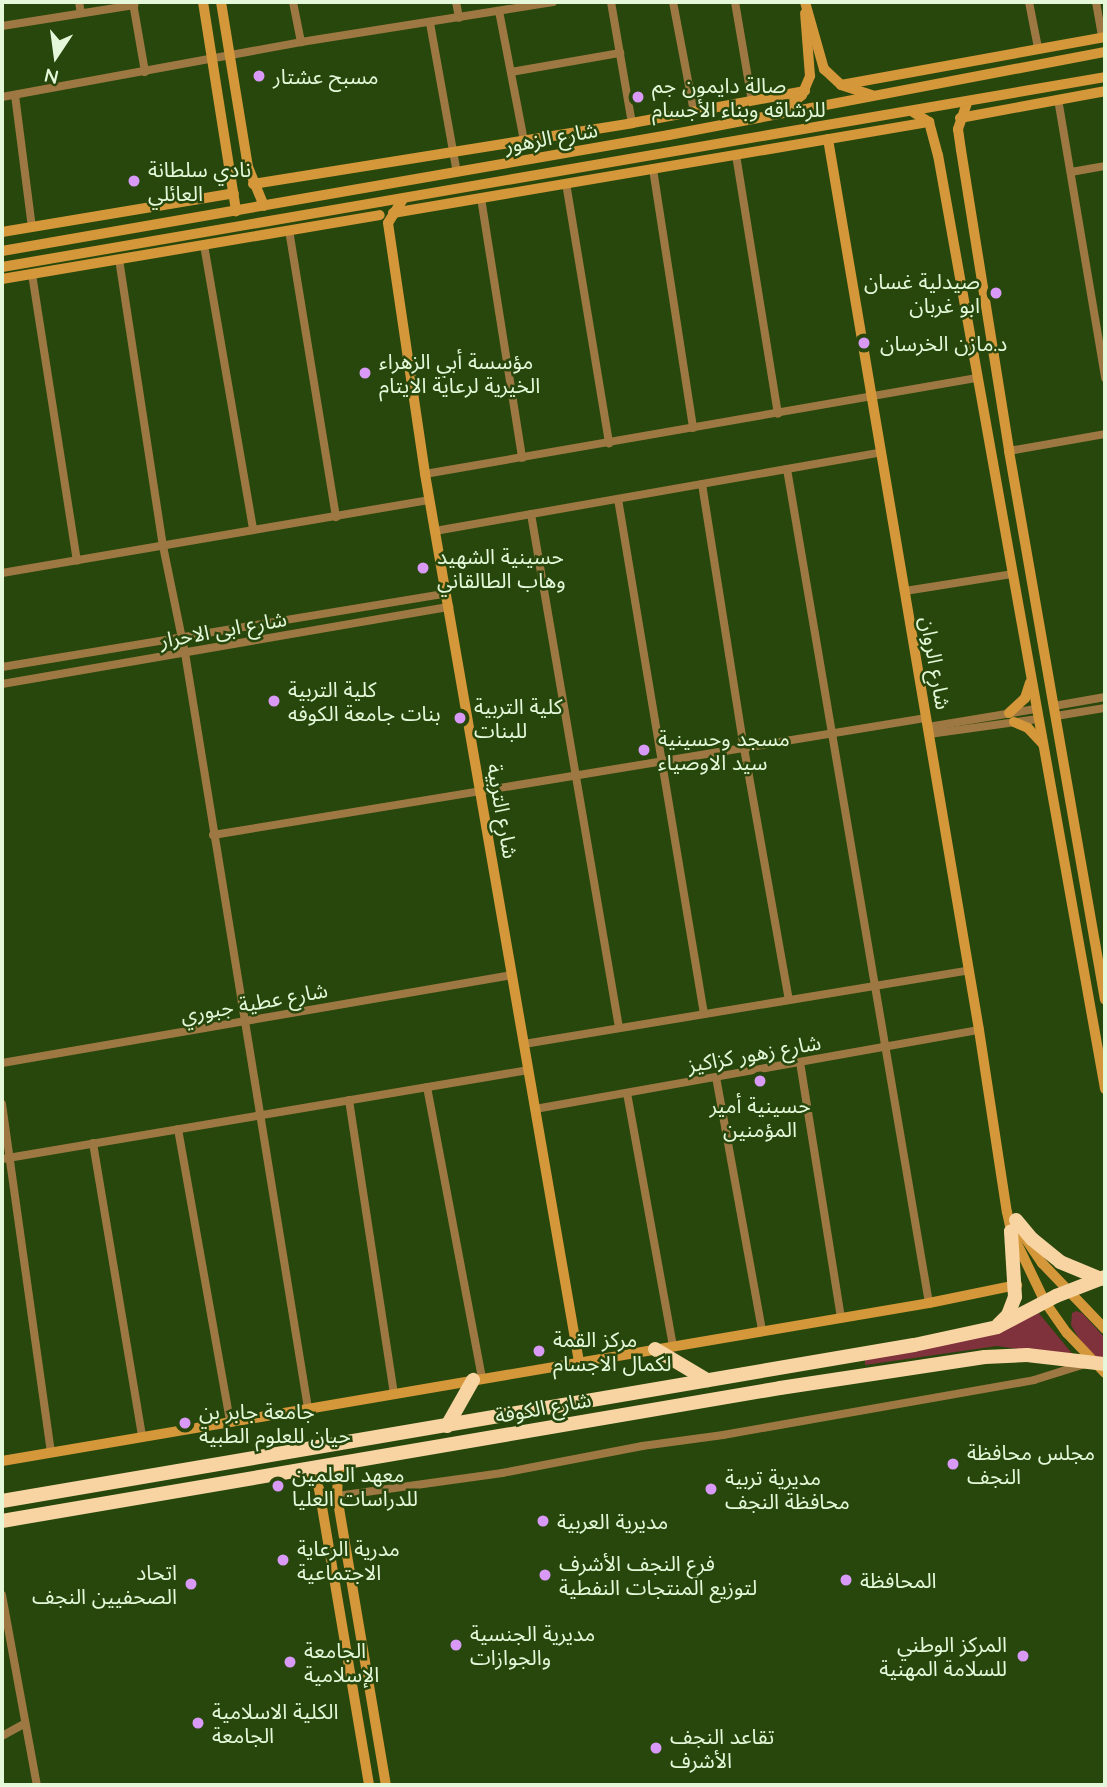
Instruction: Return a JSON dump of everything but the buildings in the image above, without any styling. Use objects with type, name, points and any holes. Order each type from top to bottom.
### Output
[{"type":"highway","points":[[1014,1226],[1060,1262],[1103,1278]]},
{"type":"highway","points":[[997,1327],[1013,1304],[1017,1284],[1014,1226]]},
{"type":"highway","name":"شارع الكوفة","points":[[2,1501],[914,1345],[997,1327],[1068,1291],[1103,1278]]},
{"type":"highway","points":[[655,1349],[707,1380]]},
{"type":"highway","name":"شارع الكوفة","points":[[2,1521],[348,1461],[985,1357],[1027,1355],[1098,1366]]},
{"type":"highway","points":[[447,1426],[477,1379]]},
{"type":"highway","points":[[293,1450],[304,1456],[304,1469]]},
{"type":"main road","points":[[203,2],[236,211]]},
{"type":"main road","points":[[221,2],[254,184],[264,206]]},
{"type":"main road","points":[[805,4],[820,62],[829,76],[841,85],[859,92],[882,95]]},
{"type":"main road","points":[[775,116],[793,105],[805,91],[811,69],[805,30],[805,4]]},
{"type":"main road","points":[[841,85],[1104,37]]},
{"type":"main road","points":[[211,42],[227,39]]},
{"type":"main road","points":[[1068,43],[1072,59]]},
{"type":"main road","name":"شارع الزهور","points":[[2,251],[550,157],[1105,52]]},
{"type":"main road","points":[[1012,53],[1015,70]]},
{"type":"main road","name":"شارع الزهور","points":[[2,267],[150,248],[360,206],[1105,77]]},
{"type":"main road","points":[[254,184],[632,124],[805,91]]},
{"type":"main road","points":[[960,118],[1105,91]]},
{"type":"main road","points":[[967,103],[958,129],[1009,451],[1105,1000]]},
{"type":"main road","points":[[913,112],[929,122],[944,190],[1105,1089]]},
{"type":"main road","points":[[665,118],[669,135]]},
{"type":"main road","points":[[2,279],[118,259],[150,248],[204,245],[387,217],[566,183],[929,122]]},
{"type":"main road","points":[[768,136],[771,149]]},
{"type":"main road","name":"شارع الروان","points":[[828,139],[1005,1194],[1014,1226],[1045,1302],[1098,1366]]},
{"type":"main road","points":[[550,157],[548,166],[554,173]]},
{"type":"main road","points":[[523,161],[529,168],[528,177]]},
{"type":"main road","points":[[944,190],[967,185]]},
{"type":"main road","points":[[2,232],[234,193]]},
{"type":"main road","points":[[387,217],[403,199]]},
{"type":"main road","points":[[360,206],[387,217]]},
{"type":"main road","points":[[143,208],[147,226]]},
{"type":"main road","name":"شارع التربية","points":[[387,217],[425,474],[579,1362]]},
{"type":"main road","points":[[21,248],[19,257],[24,263]]},
{"type":"main road","points":[[1022,632],[1040,629]]},
{"type":"main road","points":[[1030,676],[1025,698],[1011,718],[1034,733],[1044,746]]},
{"type":"main road","points":[[1088,986],[1096,987],[1102,983]]},
{"type":"main road","name":"شارع الروان","points":[[1014,1226],[1068,1291],[1105,1329]]},
{"type":"main road","points":[[2,1461],[929,1303],[1017,1284]]},
{"type":"main road","points":[[348,1461],[338,1471],[337,1496],[386,1785]]},
{"type":"main road","points":[[304,1469],[316,1480],[321,1499],[369,1785]]},
{"type":"main road","points":[[321,1499],[337,1496]]},
{"type":"main road","points":[[339,1609],[346,1604],[356,1606]]},
{"type":"street","points":[[79,2],[81,13]]},
{"type":"street","points":[[293,2],[301,42]]},
{"type":"street","points":[[456,2],[459,18]]},
{"type":"street","points":[[2,97],[230,58],[301,42],[553,2]]},
{"type":"street","points":[[611,2],[632,124]]},
{"type":"street","points":[[673,2],[694,112]]},
{"type":"street","points":[[735,2],[752,101]]},
{"type":"street","points":[[1029,2],[1038,48]]},
{"type":"street","points":[[1096,2],[1104,37]]},
{"type":"street","points":[[2,26],[133,3],[145,72]]},
{"type":"street","points":[[499,11],[524,141]]},
{"type":"street","points":[[430,23],[457,173]]},
{"type":"street","points":[[511,72],[620,53]]},
{"type":"street","points":[[15,95],[32,226]]},
{"type":"street","points":[[1058,99],[1105,378]]},
{"type":"street","points":[[736,155],[778,414]]},
{"type":"street","points":[[1071,172],[1105,166]]},
{"type":"street","points":[[653,169],[693,428]]},
{"type":"street","points":[[566,183],[610,443]]},
{"type":"street","points":[[481,198],[522,458]]},
{"type":"street","points":[[289,230],[335,517]]},
{"type":"street","points":[[204,245],[253,530]]},
{"type":"street","points":[[118,259],[163,546],[185,653],[308,1408]]},
{"type":"street","points":[[32,274],[77,560]]},
{"type":"street","points":[[1095,317],[1105,315]]},
{"type":"street","points":[[425,474],[976,378]]},
{"type":"street","points":[[1009,451],[1105,434]]},
{"type":"street","points":[[435,531],[881,452]]},
{"type":"street","points":[[787,469],[929,1303]]},
{"type":"street","points":[[702,484],[744,748],[789,1000]]},
{"type":"street","points":[[618,499],[704,1014]]},
{"type":"street","points":[[2,573],[430,500]]},
{"type":"street","points":[[531,514],[578,775],[619,1028]]},
{"type":"street","points":[[905,591],[1012,574]]},
{"type":"street","name":"شارع ابی الاحرار","points":[[2,667],[447,593]]},
{"type":"street","name":"شارع ابی الاحرار","points":[[2,684],[449,607]]},
{"type":"street","points":[[1055,711],[1105,697]]},
{"type":"street","points":[[1055,711],[1105,708]]},
{"type":"street","points":[[213,835],[832,733],[1037,714]]},
{"type":"street","points":[[524,1044],[969,970]]},
{"type":"street","name":"شارع عطية جبوري","points":[[2,1063],[512,975]]},
{"type":"street","name":"شارع زهور كزاكيز","points":[[535,1109],[979,1030]]},
{"type":"street","points":[[800,1062],[841,1318]]},
{"type":"street","points":[[6,1158],[528,1070]]},
{"type":"street","points":[[716,1077],[762,1331]]},
{"type":"street","points":[[427,1087],[477,1379]]},
{"type":"street","points":[[627,1093],[673,1346]]},
{"type":"street","points":[[349,1100],[394,1394]]},
{"type":"street","points":[[2,1104],[6,1158],[51,1453]]},
{"type":"street","points":[[178,1129],[230,1421]]},
{"type":"street","points":[[93,1143],[142,1436]]},
{"type":"street","points":[[337,1496],[502,1473],[642,1446],[723,1435],[1034,1380],[1098,1366]]},
{"type":"street","points":[[2,1595],[6,1637],[37,1785]]},
{"type":"street","points":[[2,1736],[25,1723]]},
{"type":"shaded area","points":[[1037,1311],[1075,1357],[997,1346],[865,1365],[865,1357]]},
{"type":"shaded area","points":[[1072,1313],[1082,1313],[1105,1338],[1105,1358],[1097,1358],[1082,1344],[1071,1325]]},
{"type":"place","name":"مسبح عشتار","points":[[259,76]]},
{"type":"place","name":"صالة دايمون جم للرشاقه وبناء الأجسام","points":[[638,97]]},
{"type":"place","name":"نادي سلطانة العائلي","points":[[134,181]]},
{"type":"place","name":"صيدلية غسان ابو غربان","points":[[996,293]]},
{"type":"place","name":"د.مازن الخرسان","points":[[864,343]]},
{"type":"place","name":"مؤسسة أبي الزهراء الخيرية لرعاية الايتام","points":[[365,373]]},
{"type":"place","name":"حسينية الشهيد وهاب الطالقاني","points":[[423,568]]},
{"type":"place","name":"كلية التربية بنات جامعة الكوفه","points":[[274,701]]},
{"type":"place","name":"كلية التربية للبنات","points":[[460,718]]},
{"type":"place","name":"مسجد وحسينية سيد الاوصياء","points":[[644,750]]},
{"type":"place","name":"حسينية أمير المؤمنين","points":[[760,1081]]},
{"type":"place","name":"مركز القمة لكمال الاجسام","points":[[539,1351]]},
{"type":"place","name":"جامعة جابر بن حيان للعلوم الطبية","points":[[185,1423]]},
{"type":"place","name":"مجلس محافظة النجف","points":[[953,1464]]},
{"type":"place","name":"معهد العلمين للدراسات العليا","points":[[278,1486]]},
{"type":"place","name":"مديرية تربية محافظة النجف","points":[[711,1489]]},
{"type":"place","name":"مديرية العربية","points":[[543,1521]]},
{"type":"place","name":"مدرية الرعاية الاجتماعية","points":[[283,1560]]},
{"type":"place","name":"فرع النجف الأشرف لتوزيع المنتجات النفطية","points":[[545,1575]]},
{"type":"place","name":"المحافظة","points":[[846,1580]]},
{"type":"place","name":"اتحاد الصحفيين النجف","points":[[191,1584]]},
{"type":"place","name":"مديرية الجنسية والجوازات","points":[[456,1645]]},
{"type":"place","name":"المركز الوطني للسلامة المهنية","points":[[1023,1656]]},
{"type":"place","name":"الجامعة الإسلامية","points":[[290,1662]]},
{"type":"place","name":"الكلية الاسلامية الجامعة","points":[[198,1723]]},
{"type":"place","name":"تقاعد النجف الأشرف","points":[[656,1748]]}]
